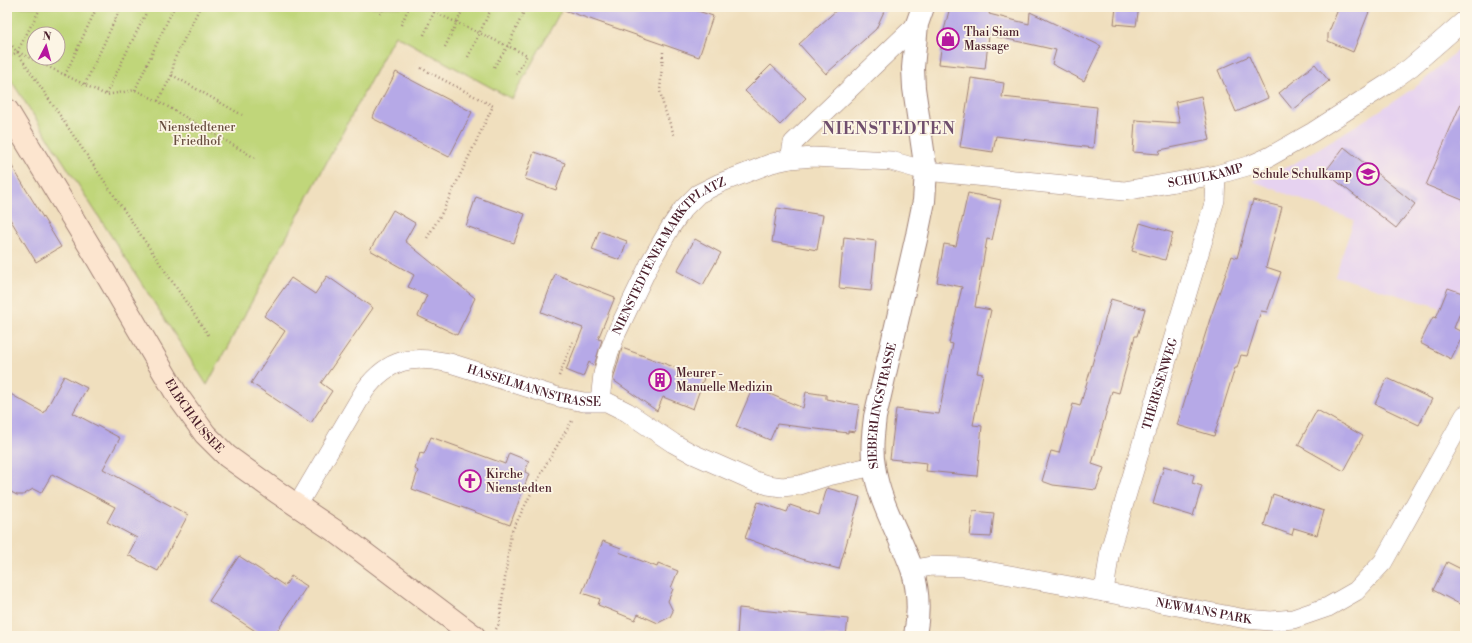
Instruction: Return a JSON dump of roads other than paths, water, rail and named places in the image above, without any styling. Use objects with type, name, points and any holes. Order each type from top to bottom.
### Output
[{"type":"main road","name":"ELBCHAUSSEE","points":[[7,110],[92,250],[177,395],[205,434],[227,456],[335,531],[474,636]]},
{"type":"street","points":[[790,159],[793,143],[920,16]]},
{"type":"street","points":[[920,16],[913,68],[914,88],[926,171]]},
{"type":"street","name":"SCHULKAMP","points":[[926,171],[1124,192],[1216,175],[1251,165],[1269,157],[1313,132],[1392,81],[1447,37],[1465,20]]},
{"type":"street","name":"NIENSTEDTENER MARKTPLATZ","points":[[600,401],[603,374],[616,334],[651,261],[670,228],[683,209],[698,194],[765,165],[790,159],[813,157],[891,161],[926,171]]},
{"type":"street","name":"SIEBERLINGSTRASSE","points":[[915,636],[918,620],[918,595],[912,570],[887,508],[874,466],[872,441],[875,417],[924,200],[926,171]]},
{"type":"street","name":"THERESENWEG","points":[[1104,592],[1110,550],[1215,200],[1216,175]]},
{"type":"street","name":"HASSELMANNSTRASSE","points":[[297,506],[365,390],[379,374],[389,367],[406,360],[425,359],[450,363],[558,397],[575,401],[607,402],[627,412],[673,443],[693,454],[768,486],[782,487],[800,485],[874,466]]},
{"type":"street","name":"NEWMANS PARK","points":[[912,570],[931,566],[965,568],[1104,592],[1246,619],[1271,621],[1293,619],[1328,607],[1356,591],[1383,562],[1465,415]]},
{"type":"place","name":"Thai Siam Massage","points":[[948,39]]},
{"type":"place","name":"Schule Schulkamp","points":[[1368,174]]},
{"type":"place","name":"Meurer - Manuelle Medizin","points":[[660,380]]},
{"type":"place","name":"Kirche Nienstedten","points":[[470,481]]},
{"type":"district","name":"NIENSTEDTEN","points":[[889,128]]},
{"type":"park label","name":"Nienstedtener Friedhof","points":[[197,134]]}]
